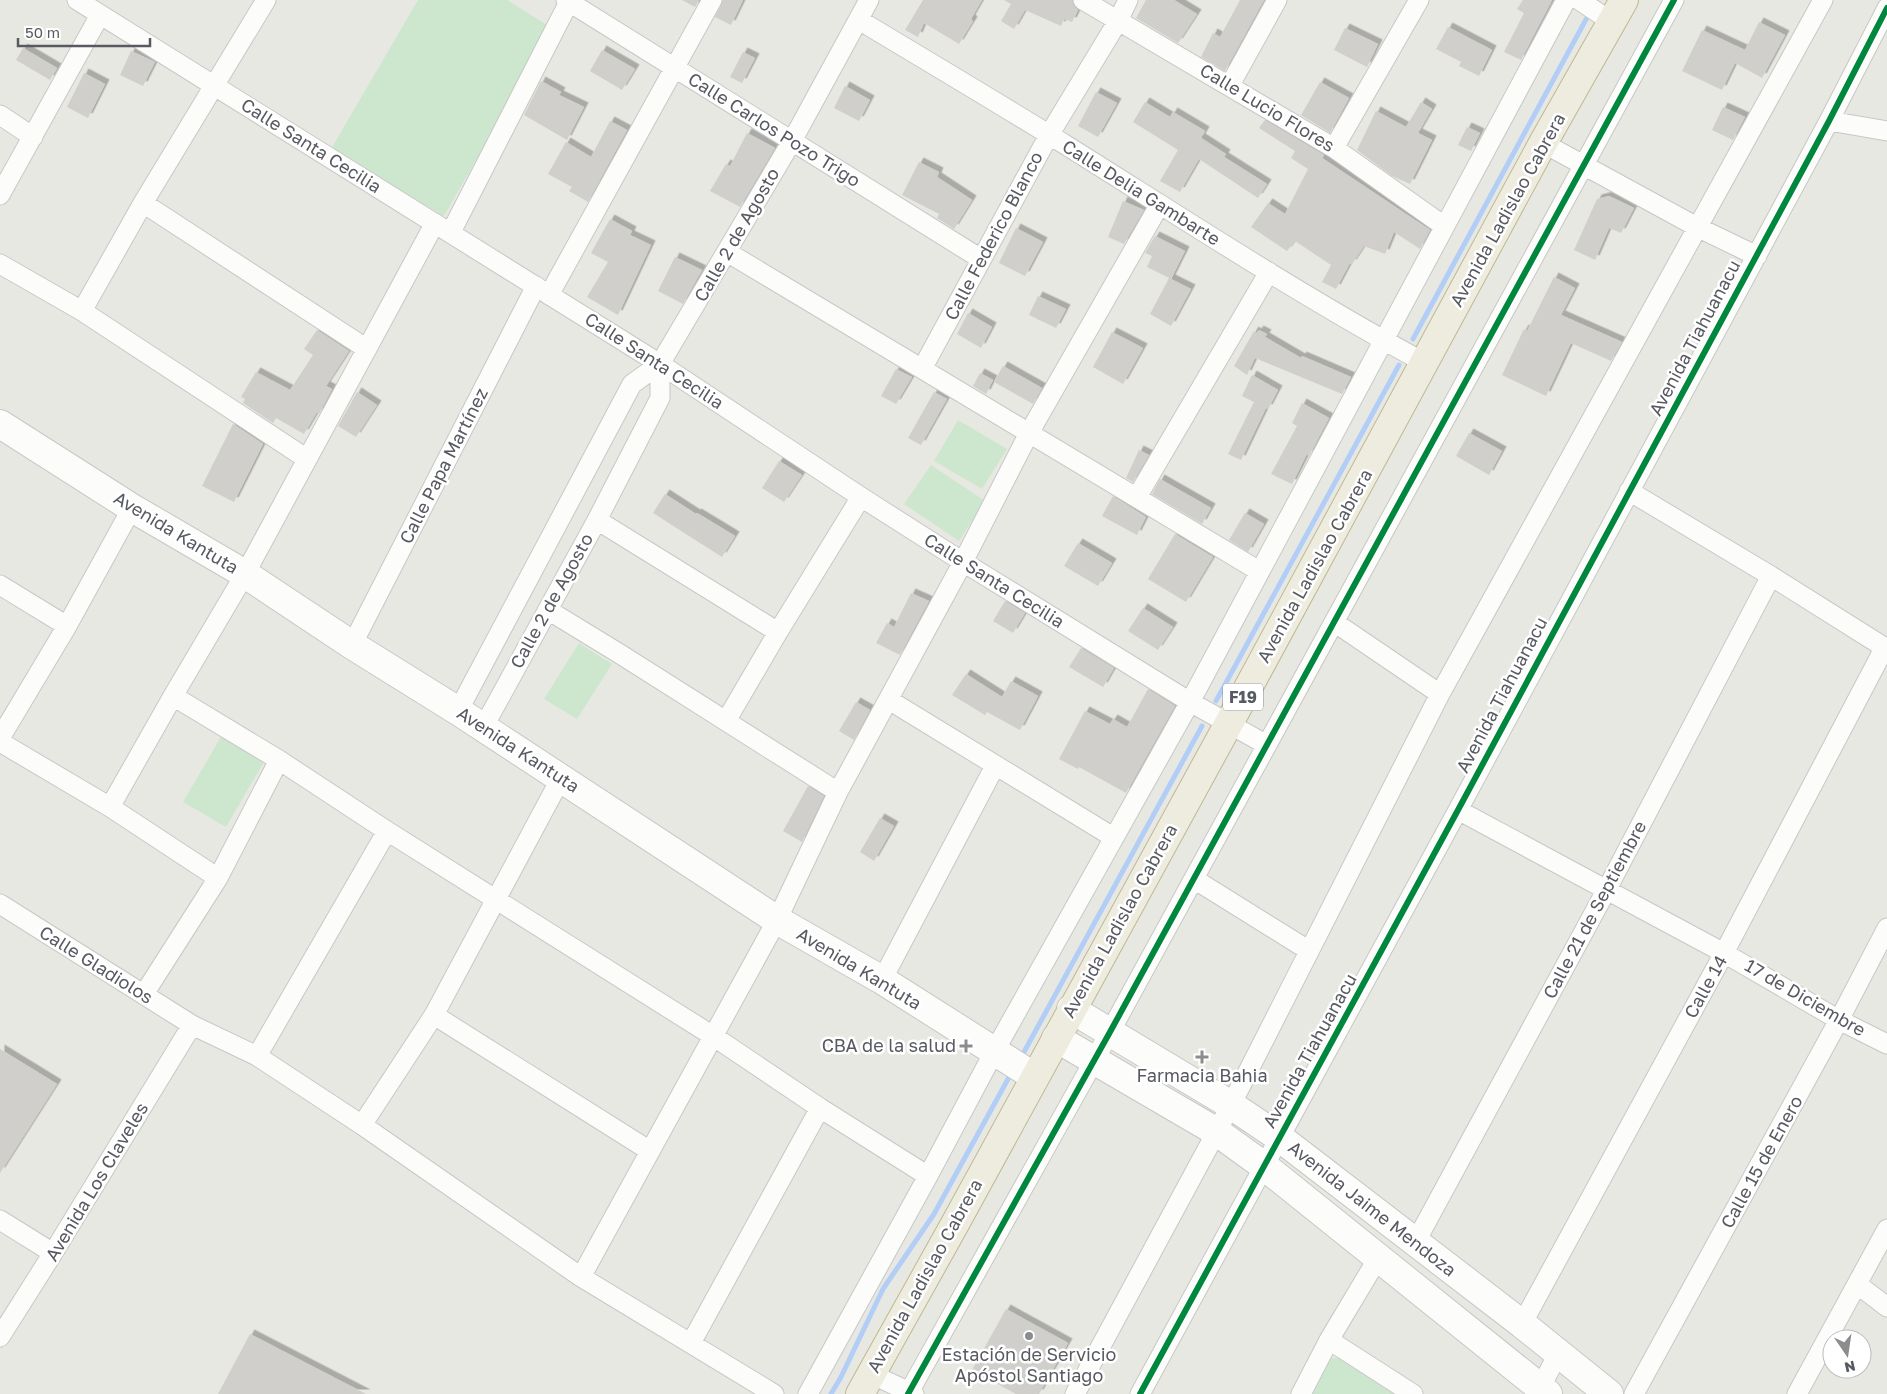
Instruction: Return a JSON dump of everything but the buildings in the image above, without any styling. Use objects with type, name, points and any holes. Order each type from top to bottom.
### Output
[{"type":"highway","name":"Avenida Ladislao Cabrera","points":[[865,1384],[1035,1077],[1543,144],[1600,8]]},
{"type":"main road","name":"Avenida Kantuta","points":[[0,424],[132,508],[245,574],[777,920],[882,980],[1035,1077]]},
{"type":"main road","name":"Avenida Jaime Mendoza","points":[[1071,1009],[1231,1105],[1280,1138],[1414,1243],[1522,1324],[1609,1394]]},
{"type":"main road","name":"Avenida Jaime Mendoza","points":[[1056,1038],[1216,1132],[1264,1166],[1542,1392]]},
{"type":"street","name":"Calle Santa Cecilia","points":[[77,0],[660,364],[963,562],[1190,702],[1267,745]]},
{"type":"street","points":[[82,311],[143,203],[266,0]]},
{"type":"street","name":"Calle Papa Martínez","points":[[352,645],[542,290],[675,68],[712,0]]},
{"type":"street","name":"Calle 2 de Agosto","points":[[458,711],[632,384],[660,364],[792,141],[869,0]]},
{"type":"street","name":"Calle Lucio Flores","points":[[1083,0],[1334,148],[1444,226]]},
{"type":"street","name":"Calle Federico Blanco","points":[[922,369],[1049,135],[1118,21],[1128,0]]},
{"type":"street","points":[[1230,85],[1276,0]]},
{"type":"street","points":[[1334,148],[1420,0]]},
{"type":"street","points":[[808,1394],[994,1052],[1190,702],[1566,0]]},
{"type":"street","points":[[865,1384],[910,1393],[1194,879],[1674,0]]},
{"type":"street","points":[[1075,1394],[1231,1105],[1308,950],[1440,694],[1824,0]]},
{"type":"street","points":[[110,807],[245,574],[366,349],[443,228],[568,1]]},
{"type":"street","name":"Calle Carlos Pozo Trigo","points":[[568,1],[981,260]]},
{"type":"street","name":"Avenida Tiahuanacu","points":[[1140,1394],[1757,256],[1887,8]]},
{"type":"street","points":[[0,195],[100,15]]},
{"type":"street","name":"Calle Delia Gambarte","points":[[859,20],[1049,135],[1269,272],[1425,362]]},
{"type":"street","points":[[0,115],[33,137]]},
{"type":"street","points":[[1829,121],[1887,132]]},
{"type":"street","points":[[1543,144],[1697,227],[1757,256]]},
{"type":"street","points":[[143,203],[366,349]]},
{"type":"street","points":[[581,1277],[777,920],[838,792],[963,562],[1029,433],[1160,204]]},
{"type":"street","points":[[727,252],[1259,571]]},
{"type":"street","points":[[0,264],[82,311],[307,459]]},
{"type":"street","points":[[1137,497],[1269,272]]},
{"type":"street","name":"Calle 2 de Agosto","points":[[483,728],[597,520],[660,398],[660,364]]},
{"type":"street","points":[[1629,491],[1886,648]]},
{"type":"street","points":[[726,721],[861,497]]},
{"type":"street","points":[[0,738],[67,626],[132,508]]},
{"type":"street","points":[[597,520],[778,632]]},
{"type":"street","name":"Calle 21 de Septiembre","points":[[1414,1243],[1607,889],[1771,576]]},
{"type":"street","points":[[0,586],[67,626]]},
{"type":"street","points":[[548,610],[838,792]]},
{"type":"street","points":[[1334,622],[1440,694]]},
{"type":"street","name":"Calle 14","points":[[1522,1324],[1724,953],[1886,648]]},
{"type":"street","points":[[173,696],[279,760],[387,831],[713,1036],[820,1108],[928,1176]]},
{"type":"street","points":[[889,700],[1113,837]]},
{"type":"street","points":[[0,742],[110,807],[218,878]]},
{"type":"street","points":[[144,994],[218,878],[279,760]]},
{"type":"street","points":[[882,980],[995,766]]},
{"type":"street","points":[[362,1125],[434,1015],[561,778]]},
{"type":"street","name":"17 de Diciembre","points":[[1458,810],[1607,889],[1724,953],[1839,1020],[1887,1044]]},
{"type":"street","points":[[257,1056],[387,831]]},
{"type":"street","points":[[1194,879],[1308,950]]},
{"type":"street","name":"Calle Gladiolos","points":[[0,904],[192,1025],[257,1056],[362,1125],[581,1277],[774,1394]]},
{"type":"street","name":"Calle 15 de Enero","points":[[1634,1394],[1839,1020],[1887,928]]},
{"type":"street","points":[[434,1015],[650,1151]]},
{"type":"street","name":"Avenida Los Claveles","points":[[0,1337],[192,1025]]},
{"type":"street","points":[[691,1343],[820,1108]]},
{"type":"street","points":[[0,1220],[53,1253]]},
{"type":"street","points":[[1797,1394],[1887,1229]]},
{"type":"street","points":[[1301,1394],[1329,1340],[1378,1258]]},
{"type":"street","points":[[1857,1284],[1887,1307]]},
{"type":"street","points":[[1329,1340],[1413,1394]]},
{"type":"street","points":[[1542,1392],[1558,1354]]},
{"type":"green space","points":[[418,0],[507,0],[552,28],[444,216],[331,149]]},
{"type":"green space","points":[[958,420],[1007,449],[982,489],[934,461]]},
{"type":"green space","points":[[931,465],[985,501],[959,541],[904,504]]},
{"type":"green space","points":[[579,643],[612,664],[577,719],[544,699]]},
{"type":"green space","points":[[222,735],[265,760],[226,827],[183,802]]},
{"type":"green space","points":[[1338,1358],[1394,1394],[1309,1394],[1328,1359]]},
{"type":"waterway","points":[[1413,339],[1590,12]]},
{"type":"waterway","points":[[1216,701],[1399,365]]},
{"type":"waterway","points":[[1024,1052],[1202,726]]},
{"type":"waterway","points":[[831,1394],[883,1289],[934,1214],[1008,1079]]},
{"type":"cycle path","points":[[908,1394],[1110,1032],[1674,0]]},
{"type":"cycle path","points":[[1140,1394],[1458,810],[1829,121],[1887,8]]},
{"type":"place","name":"CBA de la salud","points":[[966,1046]]},
{"type":"place","name":"Farmacia Bahia","points":[[1202,1057]]},
{"type":"place","name":"Estación de Servicio Apóstol Santiago","points":[[1029,1336]]}]
